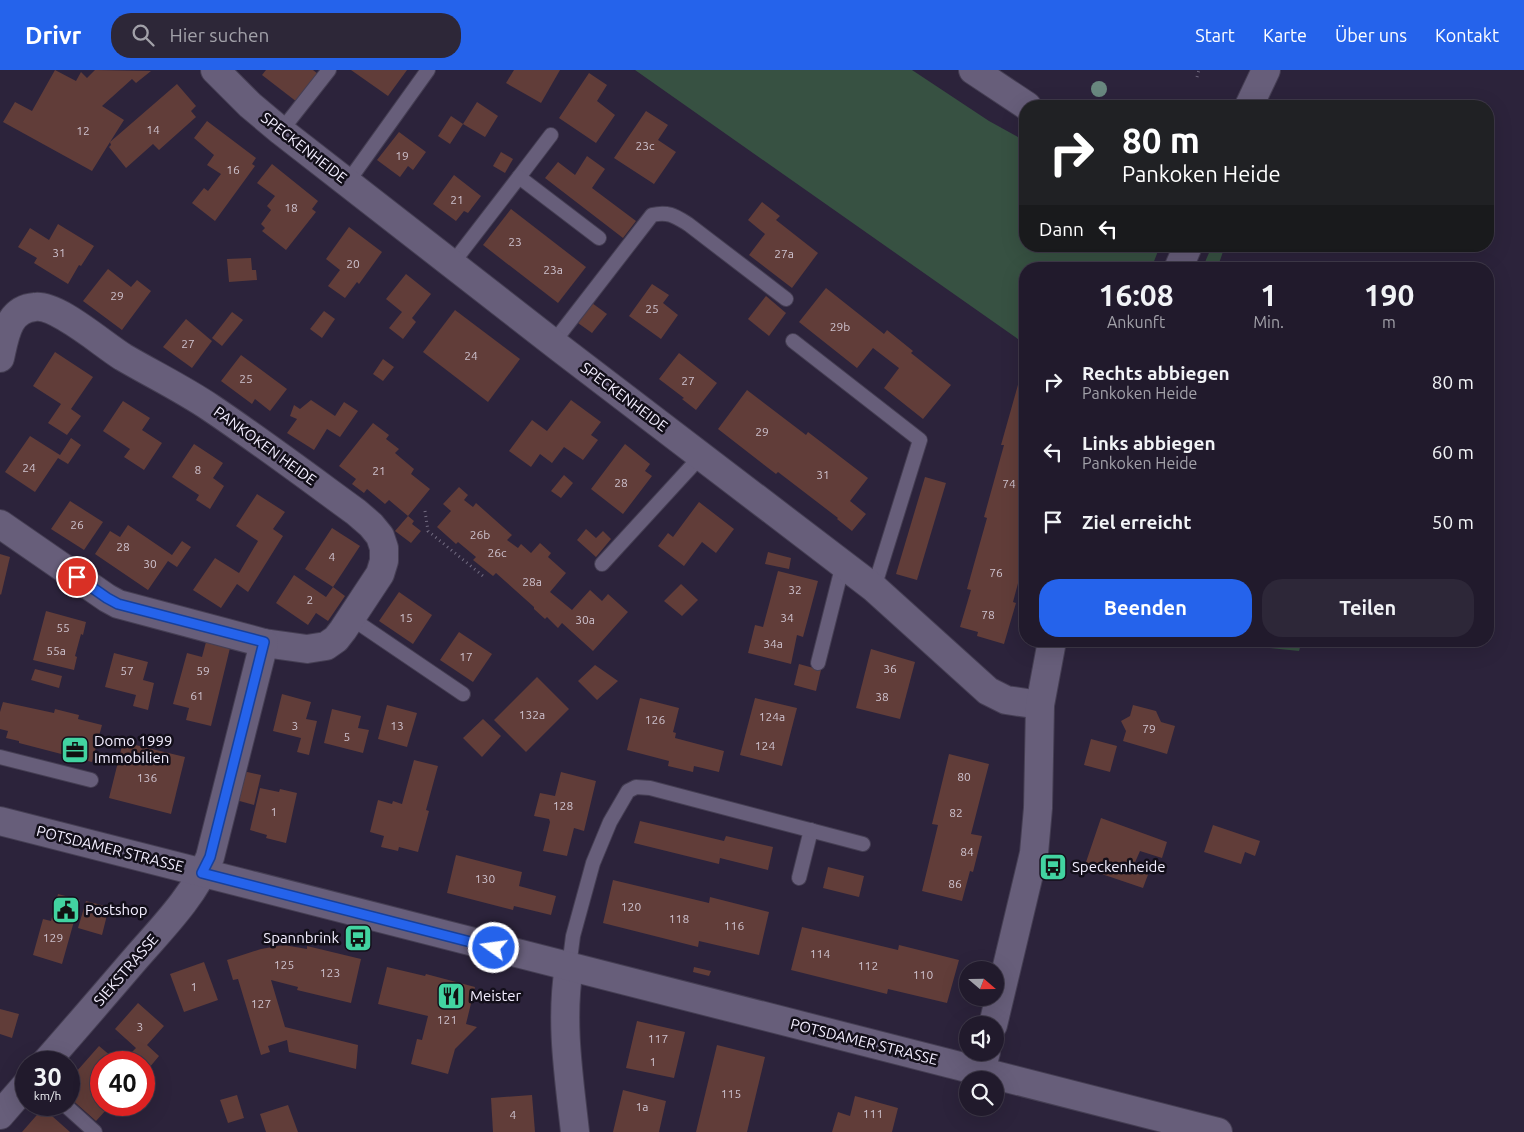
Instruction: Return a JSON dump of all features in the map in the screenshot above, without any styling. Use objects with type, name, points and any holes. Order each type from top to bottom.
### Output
[{"type":"street","name":"SPECKENHEIDE","points":[[216,70],[250,105],[281,131],[553,343],[874,588],[988,691],[1006,700],[1040,705]]},
{"type":"street","points":[[973,70],[1019,101]]},
{"type":"street","points":[[1252,100],[1266,70]]},
{"type":"street","name":"PANKOKEN HEIDE","points":[[0,358],[8,326],[13,317],[22,310],[33,307],[44,306],[56,311],[121,356],[210,407],[356,512],[380,536],[384,548],[384,561],[380,574],[336,639],[326,646],[307,649],[264,642],[118,604],[0,524]]},
{"type":"street","points":[[202,873],[210,857],[264,642]]},
{"type":"street","points":[[995,1016],[1034,853],[1038,808],[1040,705],[1051,647]]},
{"type":"street","name":"POTSDAMER STRASSE","points":[[0,821],[569,967],[983,1062],[1218,1132]]},
{"type":"street","name":"SIEKSTRASSE","points":[[56,1051],[168,921],[202,873]]},
{"type":"street","points":[[569,967],[566,984],[564,1027],[574,1132]]},
{"type":"street","points":[[0,1116],[15,1098]]},
{"type":"lane","points":[[281,131],[329,70]]},
{"type":"lane","points":[[347,182],[428,70]]},
{"type":"lane","points":[[452,264],[551,135]]},
{"type":"lane","points":[[519,177],[599,238]]},
{"type":"lane","points":[[553,343],[652,215],[663,213],[676,216],[786,299]]},
{"type":"lane","points":[[793,341],[920,440],[874,588]]},
{"type":"lane","points":[[602,564],[702,455]]},
{"type":"lane","points":[[818,663],[843,564]]},
{"type":"lane","points":[[351,618],[463,694]]},
{"type":"lane","points":[[0,757],[91,780]]},
{"type":"lane","points":[[569,967],[573,936],[593,863],[610,822],[628,791],[636,787],[650,788],[863,844]]},
{"type":"lane","points":[[799,878],[811,830]]},
{"type":"lane","points":[[77,1116],[95,1132]]},
{"type":"path","points":[[1197,77],[1200,70]]},
{"type":"path","points":[[425,511],[428,531],[483,576]]},
{"type":"green space","points":[[635,70],[912,70],[989,121],[1019,138],[1019,252],[1158,252],[1154,262],[1019,262],[1019,340]]},
{"type":"green space","points":[[1209,252],[1223,252],[1219,262],[1205,262]]},
{"type":"green space","points":[[1260,647],[1300,647],[1299,651]]},
{"type":"building","points":[[55,70],[76,81],[81,72],[87,78],[95,70],[151,71],[136,83],[132,79],[102,106],[124,120],[92,171],[3,122],[15,102],[32,111]]},
{"type":"building","points":[[266,70],[313,70],[318,74],[297,102],[262,75]]},
{"type":"building","points":[[351,70],[407,70],[388,96]]},
{"type":"building","points":[[514,70],[560,70],[541,103],[506,83]]},
{"type":"building","points":[[589,73],[607,85],[597,101],[615,115],[596,143],[559,118]]},
{"type":"building","points":[[177,84],[196,106],[191,111],[196,117],[159,150],[153,144],[126,168],[109,147],[111,145],[110,142]]},
{"type":"building","points":[[477,102],[498,116],[485,137],[463,124]]},
{"type":"building","points":[[646,111],[668,125],[658,140],[676,152],[654,184],[614,158]]},
{"type":"building","points":[[451,116],[463,124],[450,144],[438,136]]},
{"type":"building","points":[[207,121],[256,158],[252,164],[255,166],[215,221],[192,203],[204,188],[208,191],[221,174],[207,165],[214,155],[194,138]]},
{"type":"building","points":[[399,132],[426,152],[413,170],[408,166],[400,177],[377,160]]},
{"type":"building","points":[[501,152],[513,159],[505,173],[493,166]]},
{"type":"building","points":[[587,156],[605,169],[592,188],[636,221],[623,238],[545,178],[558,162],[575,175]]},
{"type":"building","points":[[272,164],[318,201],[312,209],[316,212],[286,250],[262,231],[265,228],[261,224],[271,210],[267,206],[275,196],[257,183]]},
{"type":"building","points":[[454,175],[481,196],[468,213],[464,211],[456,221],[433,204]]},
{"type":"building","points":[[762,202],[780,216],[776,220],[818,253],[792,288],[749,255],[765,234],[748,220]]},
{"type":"building","points":[[511,209],[586,267],[558,303],[483,245]]},
{"type":"building","points":[[58,224],[94,246],[81,266],[79,265],[68,284],[34,263],[37,258],[18,247],[30,228],[49,240]]},
{"type":"building","points":[[349,227],[382,252],[359,284],[357,282],[345,298],[328,286],[340,270],[326,259]]},
{"type":"building","points":[[251,258],[252,270],[256,270],[257,280],[229,282],[227,259]]},
{"type":"building","points":[[108,269],[131,287],[137,280],[151,291],[122,330],[83,301]]},
{"type":"building","points":[[406,274],[431,294],[412,318],[416,322],[403,339],[389,328],[402,312],[386,299]]},
{"type":"building","points":[[652,284],[669,295],[663,303],[678,315],[661,339],[629,316]]},
{"type":"building","points":[[826,288],[884,334],[887,330],[913,351],[911,353],[951,385],[923,419],[884,388],[899,368],[873,348],[857,368],[799,322]]},
{"type":"building","points":[[766,296],[786,313],[769,336],[748,319]]},
{"type":"building","points":[[592,303],[607,314],[592,333],[578,323]]},
{"type":"building","points":[[455,310],[520,359],[488,402],[423,352]]},
{"type":"building","points":[[324,311],[335,319],[322,338],[310,329]]},
{"type":"building","points":[[232,312],[243,320],[222,346],[212,338]]},
{"type":"building","points":[[186,319],[212,341],[192,368],[163,347]]},
{"type":"building","points":[[55,352],[93,377],[71,409],[81,416],[67,435],[48,423],[61,404],[33,386]]},
{"type":"building","points":[[679,353],[717,383],[696,410],[659,379]]},
{"type":"building","points":[[241,355],[287,389],[270,411],[255,399],[252,404],[221,381]]},
{"type":"building","points":[[383,359],[394,367],[383,381],[373,374]]},
{"type":"building","points":[[1019,381],[1019,580],[1013,602],[1016,603],[1004,644],[977,636],[978,632],[960,627],[971,590],[967,589],[987,518],[984,517],[1004,445],[1001,445]]},
{"type":"building","points":[[747,390],[806,435],[808,432],[868,478],[850,501],[866,514],[852,531],[778,472],[776,474],[718,429]]},
{"type":"building","points":[[311,400],[335,416],[344,402],[358,411],[340,437],[327,429],[314,450],[287,433],[297,419],[290,416],[294,405],[300,409]]},
{"type":"building","points":[[571,400],[601,422],[591,435],[598,440],[583,460],[564,447],[552,463],[540,454],[531,467],[509,451],[532,420],[547,431]]},
{"type":"building","points":[[123,401],[150,418],[142,430],[162,443],[144,470],[124,457],[130,449],[103,431]]},
{"type":"building","points":[[373,423],[389,435],[386,439],[399,449],[395,453],[414,469],[411,474],[430,489],[408,516],[389,500],[385,504],[367,489],[364,493],[352,484],[356,479],[339,466]]},
{"type":"building","points":[[30,436],[60,455],[71,438],[81,445],[68,464],[58,458],[35,492],[5,472]]},
{"type":"building","points":[[194,444],[223,463],[213,478],[224,486],[210,509],[196,500],[199,495],[172,477]]},
{"type":"building","points":[[625,444],[650,464],[645,471],[652,476],[623,514],[591,489]]},
{"type":"building","points":[[564,475],[573,483],[561,498],[551,491]]},
{"type":"building","points":[[925,477],[946,483],[917,580],[896,574]]},
{"type":"building","points":[[459,487],[468,495],[464,500],[473,507],[476,503],[512,535],[507,540],[518,548],[521,544],[531,553],[540,543],[551,553],[548,557],[566,573],[550,592],[572,610],[590,590],[602,601],[608,594],[628,612],[593,651],[562,623],[558,628],[547,617],[545,619],[496,573],[493,576],[473,560],[476,557],[458,542],[456,544],[437,527],[451,511],[443,504]]},
{"type":"building","points":[[257,494],[285,512],[273,529],[283,536],[248,592],[237,584],[221,608],[193,590],[215,558],[239,573],[258,541],[236,526]]},
{"type":"building","points":[[70,501],[103,522],[84,550],[51,529]]},
{"type":"building","points":[[699,502],[734,529],[716,553],[702,542],[684,566],[658,546],[668,533],[673,537]]},
{"type":"building","points":[[408,516],[414,521],[412,524],[421,531],[411,543],[395,531]]},
{"type":"building","points":[[128,525],[172,555],[182,541],[191,547],[177,567],[168,561],[148,590],[95,554],[110,531],[120,537]]},
{"type":"building","points":[[332,528],[360,546],[333,587],[305,569]]},
{"type":"building","points":[[586,529],[596,538],[603,531],[611,539],[596,557],[577,540]]},
{"type":"building","points":[[768,552],[791,558],[789,569],[765,564]]},
{"type":"building","points":[[0,554],[10,557],[1,595],[0,594]]},
{"type":"building","points":[[778,571],[818,581],[803,637],[797,635],[791,664],[748,653],[755,625],[763,627]]},
{"type":"building","points":[[294,575],[326,597],[333,587],[345,596],[328,621],[316,613],[308,625],[276,603]]},
{"type":"building","points":[[681,584],[698,600],[682,616],[664,601]]},
{"type":"building","points":[[399,592],[432,615],[413,644],[379,621]]},
{"type":"building","points":[[46,611],[86,622],[75,656],[77,657],[74,670],[33,660]]},
{"type":"building","points":[[459,632],[492,654],[473,682],[440,660]]},
{"type":"building","points":[[206,642],[230,648],[211,726],[186,720],[189,708],[173,704],[187,653],[202,657]]},
{"type":"building","points":[[871,649],[915,662],[900,719],[856,708]]},
{"type":"building","points":[[114,653],[148,662],[143,680],[154,683],[148,710],[133,706],[136,695],[105,687]]},
{"type":"building","points":[[799,664],[821,670],[816,691],[794,685]]},
{"type":"building","points":[[595,665],[618,681],[597,700],[578,681]]},
{"type":"building","points":[[35,669],[62,676],[59,688],[31,680]]},
{"type":"building","points":[[537,677],[569,709],[526,752],[494,720]]},
{"type":"building","points":[[282,694],[311,702],[306,719],[317,721],[309,755],[297,752],[301,738],[273,731]]},
{"type":"building","points":[[640,698],[679,708],[673,732],[676,733],[675,738],[724,751],[719,772],[694,766],[693,772],[668,766],[669,761],[627,750]]},
{"type":"building","points":[[755,698],[797,708],[782,766],[740,755]]},
{"type":"building","points":[[3,702],[54,713],[55,709],[79,715],[78,719],[102,725],[92,762],[6,738],[8,731],[0,729],[0,712]]},
{"type":"building","points":[[387,705],[417,713],[407,747],[378,739]]},
{"type":"building","points":[[1133,705],[1156,711],[1161,722],[1175,726],[1167,754],[1123,741],[1126,731],[1121,721],[1130,716]]},
{"type":"building","points":[[332,709],[361,716],[358,728],[369,730],[363,753],[324,743]]},
{"type":"building","points":[[483,719],[501,736],[482,757],[463,738]]},
{"type":"building","points":[[1091,739],[1117,746],[1110,772],[1084,765]]},
{"type":"building","points":[[123,742],[185,757],[171,814],[109,798]]},
{"type":"building","points":[[949,754],[989,764],[971,834],[982,836],[973,872],[970,871],[962,901],[922,891],[938,825],[932,824]]},
{"type":"building","points":[[414,760],[438,766],[426,810],[429,811],[418,852],[399,847],[398,851],[381,847],[384,836],[370,832],[378,800],[392,804],[393,801],[402,804]]},
{"type":"building","points":[[243,771],[261,775],[254,805],[236,800]]},
{"type":"building","points":[[561,772],[596,781],[584,831],[574,828],[567,856],[543,851],[550,822],[549,819],[534,816],[540,793],[555,796]]},
{"type":"building","points":[[260,788],[279,792],[280,789],[297,793],[286,843],[266,838],[267,835],[250,830]]},
{"type":"building","points":[[1101,818],[1167,842],[1162,858],[1140,851],[1133,867],[1149,872],[1143,888],[1084,868]]},
{"type":"building","points":[[640,821],[724,841],[726,836],[773,847],[768,870],[720,858],[719,864],[634,843]]},
{"type":"building","points":[[1213,825],[1260,841],[1255,856],[1245,852],[1241,864],[1204,852]]},
{"type":"building","points":[[456,855],[522,872],[519,886],[556,896],[551,915],[514,906],[513,910],[447,893]]},
{"type":"building","points":[[828,867],[864,876],[859,897],[823,888]]},
{"type":"building","points":[[613,880],[709,903],[710,897],[769,912],[759,955],[699,941],[698,947],[603,923]]},
{"type":"building","points":[[58,894],[80,900],[62,964],[33,955],[43,919],[51,921]]},
{"type":"building","points":[[86,901],[109,907],[102,935],[78,928]]},
{"type":"building","points":[[802,927],[898,950],[899,945],[959,960],[947,1003],[888,989],[887,994],[791,970]]},
{"type":"building","points":[[284,945],[307,949],[307,946],[361,959],[351,1003],[297,990],[298,987],[271,980],[285,1027],[358,1045],[356,1069],[289,1052],[287,1040],[268,1046],[270,1052],[261,1055],[238,979],[233,980],[227,960],[261,949]]},
{"type":"building","points":[[204,962],[218,1000],[184,1012],[170,974]]},
{"type":"building","points":[[387,967],[425,976],[426,974],[475,987],[466,1024],[477,1027],[455,1049],[448,1074],[411,1064],[417,1039],[422,1040],[428,1016],[378,1004]]},
{"type":"building","points":[[694,967],[711,971],[709,976],[693,972]]},
{"type":"building","points":[[138,1003],[164,1026],[147,1045],[154,1051],[133,1051],[136,1048],[115,1029]]},
{"type":"building","points":[[0,1009],[19,1014],[12,1038],[0,1034]]},
{"type":"building","points":[[637,1021],[685,1032],[674,1078],[626,1068]]},
{"type":"building","points":[[717,1045],[765,1057],[747,1132],[696,1132]]},
{"type":"building","points":[[99,1046],[105,1051],[95,1051]]},
{"type":"building","points":[[155,1052],[159,1056],[155,1061]]},
{"type":"building","points":[[90,1056],[90,1116],[80,1107],[80,1068]]},
{"type":"building","points":[[623,1090],[666,1101],[659,1132],[613,1132]]},
{"type":"building","points":[[237,1095],[244,1118],[228,1123],[220,1100]]},
{"type":"building","points":[[532,1095],[535,1132],[493,1132],[491,1098]]},
{"type":"building","points":[[855,1096],[898,1108],[892,1132],[832,1132],[838,1112],[850,1116]]},
{"type":"building","points":[[288,1105],[298,1132],[266,1132],[260,1114]]},
{"type":"building","points":[[36,1116],[52,1116],[70,1132],[22,1132]]},
{"type":"building","points":[[90,1116],[101,1116],[96,1121]]},
{"type":"place","name":"Domo 1999 Immobilien","points":[[75,750]]},
{"type":"place","name":"Speckenheide","points":[[1053,867]]},
{"type":"place","name":"Postshop","points":[[66,910]]},
{"type":"place","name":"Spannbrink","points":[[358,938]]},
{"type":"place","name":"Meister","points":[[451,996]]},
{"type":"route","points":[[77,577],[118,604],[264,642],[210,857],[202,873],[494,948]]}]
